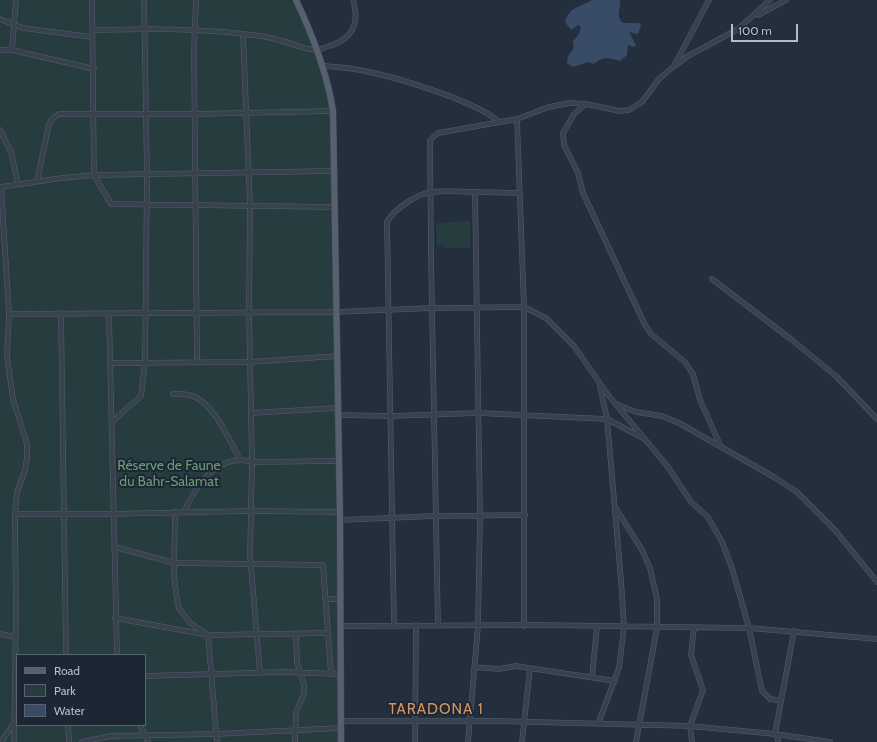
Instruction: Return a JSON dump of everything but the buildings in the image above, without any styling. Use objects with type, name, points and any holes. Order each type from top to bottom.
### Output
[{"type":"main road","points":[[296,0],[317,50],[333,111],[337,412],[340,512],[341,742]]},
{"type":"street","points":[[12,50],[16,0]]},
{"type":"street","points":[[92,0],[94,175],[111,204],[146,206],[196,205],[335,207]]},
{"type":"street","points":[[113,421],[141,396],[145,362],[147,174],[144,0]]},
{"type":"street","points":[[196,0],[194,30],[198,362]]},
{"type":"street","points":[[92,30],[194,30],[243,34],[275,39],[317,50],[340,42],[352,31],[356,20],[356,10],[353,0]]},
{"type":"street","points":[[673,66],[709,0]]},
{"type":"street","points":[[749,20],[770,0]]},
{"type":"street","points":[[438,625],[430,140],[438,133],[517,119],[548,107],[570,103],[586,104],[620,111],[630,110],[642,102],[659,79],[673,66],[749,20],[786,0]]},
{"type":"street","points":[[0,19],[14,26],[92,37]]},
{"type":"street","points":[[243,34],[250,206],[249,312],[252,462],[250,564],[260,673]]},
{"type":"street","points":[[0,50],[12,50],[94,70]]},
{"type":"street","points":[[322,66],[353,69],[423,87],[465,102],[493,116],[499,122]]},
{"type":"street","points":[[586,104],[574,114],[563,133],[564,145],[578,173],[583,193],[645,325],[651,334],[685,362],[693,374],[700,400],[721,447]]},
{"type":"street","points":[[37,181],[49,124],[53,118],[59,114],[145,115],[333,111]]},
{"type":"street","points":[[517,119],[524,307],[524,626]]},
{"type":"street","points":[[0,130],[11,152],[18,184]]},
{"type":"street","points":[[14,742],[16,637],[15,514],[17,492],[25,470],[27,444],[13,399],[7,357],[9,314],[0,187],[37,181],[94,175],[248,174],[334,171]]},
{"type":"street","points":[[394,626],[387,222],[390,215],[400,206],[430,192],[520,193]]},
{"type":"street","points":[[468,742],[478,626],[480,516],[475,192]]},
{"type":"street","points":[[712,279],[826,368],[877,419]]},
{"type":"street","points":[[9,314],[336,312],[388,309],[524,307],[546,318],[574,346],[599,384],[668,467],[687,497],[705,513],[716,531],[732,568],[749,628],[762,692],[770,699],[781,701]]},
{"type":"street","points":[[61,313],[66,654]]},
{"type":"street","points":[[109,313],[113,421],[112,454],[116,654]]},
{"type":"street","points":[[111,363],[250,362],[337,356]]},
{"type":"street","points":[[598,724],[619,668],[624,627],[607,418],[599,384]]},
{"type":"street","points":[[173,394],[193,396],[200,400],[210,410],[224,429],[240,460]]},
{"type":"street","points":[[617,404],[636,412],[662,416],[670,419],[774,477],[810,503],[835,530],[877,582]]},
{"type":"street","points":[[250,413],[337,412],[390,416],[434,413],[478,413],[607,418],[646,440]]},
{"type":"street","points":[[184,512],[193,492],[211,472],[223,463],[240,460],[252,462],[338,461]]},
{"type":"street","points":[[614,506],[642,550],[650,568],[657,594],[657,628],[636,742]]},
{"type":"street","points":[[15,514],[63,515],[250,511],[340,512]]},
{"type":"street","points":[[175,512],[175,582],[179,608],[189,622],[208,636],[217,742]]},
{"type":"street","points":[[340,520],[436,516],[525,515]]},
{"type":"street","points":[[114,547],[175,563],[323,565],[331,674]]},
{"type":"street","points":[[325,599],[340,599]]},
{"type":"street","points":[[115,618],[208,636],[256,633],[328,633]]},
{"type":"street","points":[[414,742],[416,722],[416,625]]},
{"type":"street","points":[[340,626],[438,625],[749,628],[877,639]]},
{"type":"street","points":[[592,677],[597,627]]},
{"type":"street","points":[[692,742],[690,726],[703,690],[691,655],[694,628]]},
{"type":"street","points":[[778,742],[778,738],[775,734],[794,631]]},
{"type":"street","points":[[0,634],[16,637]]},
{"type":"street","points":[[295,742],[296,712],[304,694],[304,684],[297,664],[296,634]]},
{"type":"street","points":[[474,666],[499,670],[512,666],[614,681]]},
{"type":"street","points":[[522,742],[530,668]]},
{"type":"street","points":[[146,676],[300,672],[340,674]]},
{"type":"street","points":[[341,721],[640,724],[690,726],[775,734],[830,742]]},
{"type":"street","points":[[1,742],[14,723]]},
{"type":"street","points":[[68,726],[69,742]]},
{"type":"street","points":[[140,726],[148,742]]},
{"type":"street","points":[[82,742],[111,736],[144,734],[216,734],[341,728]]},
{"type":"green space","name":"Réserve de Faune du Bahr-Salamat","points":[[0,0],[296,0],[330,95],[341,742],[0,742]]},
{"type":"green space","points":[[470,221],[470,248],[444,248],[443,245],[437,246],[436,223]]},
{"type":"water","points":[[592,0],[620,0],[619,18],[623,23],[639,23],[641,25],[638,34],[629,32],[636,45],[634,47],[628,45],[627,55],[620,61],[603,59],[594,64],[588,62],[573,67],[567,63],[568,56],[574,48],[573,41],[579,34],[581,27],[578,25],[571,30],[565,22],[572,10]]},
{"type":"district","name":"TARADONA 1","points":[[436,710]]}]
